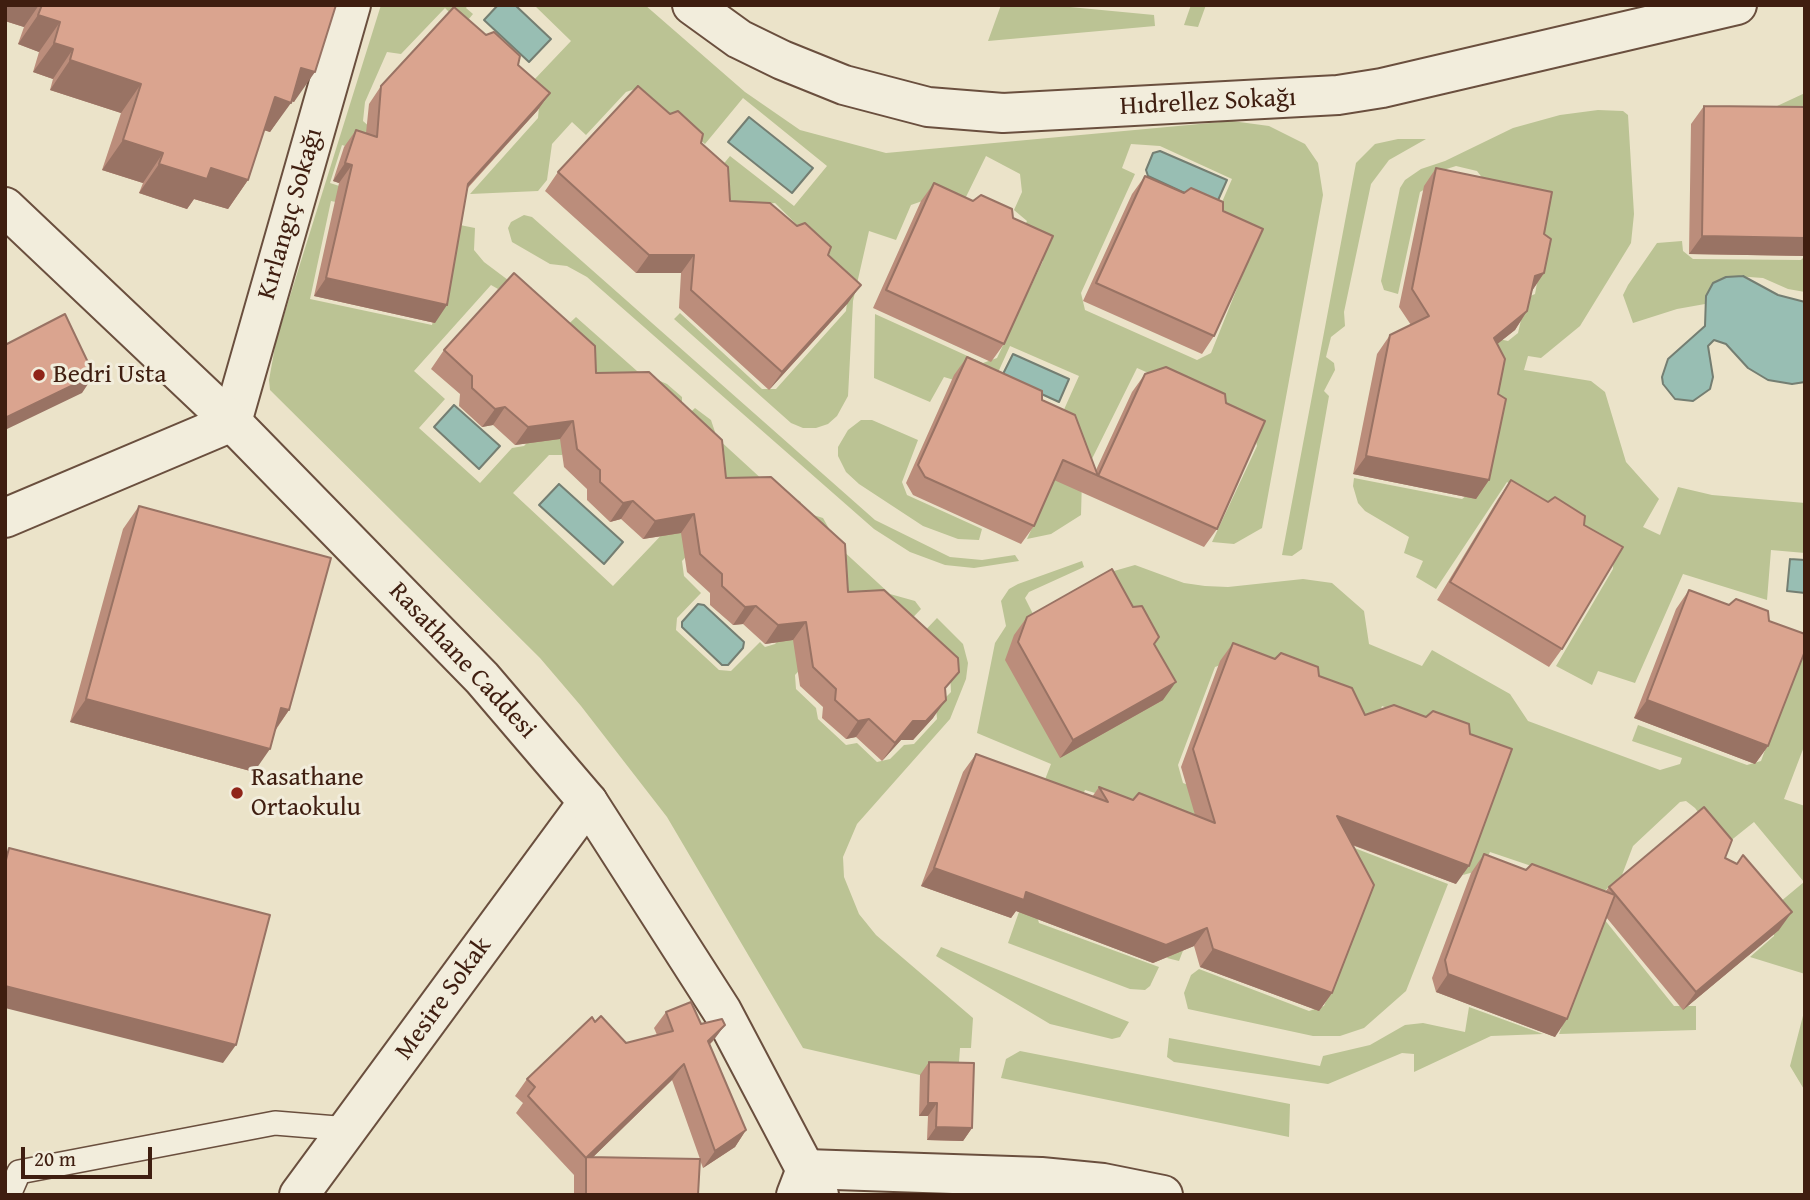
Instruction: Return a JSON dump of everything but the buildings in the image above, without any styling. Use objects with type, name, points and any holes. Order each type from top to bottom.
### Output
[{"type":"street","name":"Kırlangıç Sokağı","points":[[232,422],[351,5]]},
{"type":"street","name":"Hıdrellez Sokağı","points":[[692,5],[739,39],[844,85],[928,107],[1003,113],[1338,96],[1737,5]]},
{"type":"street","name":"Rasathane Caddesi","points":[[5,207],[232,422],[482,678],[588,802],[722,1011],[807,1186]]},
{"type":"street","points":[[5,518],[232,422]]},
{"type":"street","name":"Mesire Sokak","points":[[299,1195],[588,802]]},
{"type":"street","points":[[807,1186],[1041,1177],[1103,1183],[1163,1195]]},
{"type":"lane","points":[[9,1195],[19,1172],[275,1123],[349,1129]]},
{"type":"green space","points":[[381,5],[468,5],[466,8],[473,14],[463,26],[445,8],[401,54],[387,52],[365,102],[363,121],[407,160],[406,165],[342,145],[330,183],[392,203],[389,213],[331,201],[310,299],[432,325],[455,224],[475,228],[474,250],[484,262],[508,280],[498,289],[491,285],[414,371],[445,399],[419,428],[480,483],[512,448],[524,446],[538,431],[557,335],[576,317],[637,371],[667,384],[682,397],[682,403],[672,413],[576,439],[562,455],[549,455],[513,493],[613,586],[670,526],[680,422],[695,408],[711,420],[717,438],[765,482],[801,502],[800,506],[698,544],[682,561],[684,576],[701,593],[677,618],[676,630],[719,670],[731,671],[760,642],[765,647],[775,644],[789,629],[801,528],[813,515],[823,518],[840,548],[890,594],[915,601],[921,609],[900,631],[812,657],[795,675],[796,689],[816,708],[818,719],[846,745],[857,743],[877,762],[890,759],[904,745],[914,744],[937,719],[936,707],[951,692],[950,671],[917,639],[937,618],[963,644],[968,663],[966,679],[950,719],[857,824],[843,857],[844,877],[859,914],[876,935],[973,1018],[971,1048],[960,1048],[958,1076],[920,1075],[803,1048],[667,817],[581,706],[540,658],[270,390],[269,380],[276,341]]},
{"type":"green space","points":[[534,5],[645,5],[745,92],[800,130],[886,153],[1232,121],[1269,126],[1305,144],[1318,163],[1323,195],[1262,528],[1234,544],[1212,542],[1257,446],[1251,418],[1137,368],[1082,479],[1081,515],[1051,534],[1027,539],[1071,443],[1062,414],[1079,376],[1010,346],[995,379],[954,380],[944,377],[930,402],[874,378],[875,314],[983,363],[997,358],[1043,261],[1038,247],[1018,239],[1027,221],[1014,210],[1022,192],[1020,174],[986,156],[964,201],[928,199],[911,205],[896,240],[869,231],[853,301],[848,396],[837,416],[828,424],[803,428],[791,423],[674,319],[680,313],[762,389],[776,389],[846,311],[850,278],[775,203],[763,204],[716,250],[713,177],[730,156],[794,206],[827,166],[743,98],[705,144],[638,88],[626,92],[586,135],[572,122],[552,144],[547,180],[538,191],[470,194],[538,118],[540,95],[533,81],[571,41]],"holes":[[[1131,144],[1160,146],[1232,179],[1219,209],[1261,229],[1211,353],[1197,360],[1085,310],[1081,293],[1135,174],[1122,168]]]},
{"type":"green space","points":[[1001,5],[1049,5],[1154,15],[1155,26],[988,41]]},
{"type":"green space","points":[[1191,5],[1206,5],[1198,27],[1184,25]]},
{"type":"green space","points":[[1805,93],[1805,121],[1747,120]]},
{"type":"green space","points":[[1598,110],[1623,111],[1628,115],[1634,214],[1631,243],[1580,326],[1541,358],[1528,356],[1524,370],[1591,381],[1605,392],[1626,462],[1659,499],[1643,527],[1660,535],[1678,487],[1712,495],[1805,503],[1805,553],[1771,550],[1767,600],[1683,574],[1635,683],[1598,671],[1592,685],[1556,666],[1613,569],[1614,544],[1507,482],[1436,589],[1416,577],[1423,561],[1404,553],[1409,537],[1365,511],[1358,503],[1353,486],[1354,478],[1462,499],[1474,490],[1412,320],[1508,341],[1518,333],[1526,298],[1535,294],[1542,256],[1477,171],[1456,166],[1437,172],[1434,184],[1420,192],[1398,294],[1384,290],[1381,281],[1400,188],[1405,180],[1421,169],[1445,161],[1513,128],[1560,115]]},
{"type":"green space","points":[[1398,139],[1426,139],[1389,160],[1371,184],[1344,312],[1345,326],[1331,337],[1326,357],[1334,363],[1335,370],[1324,391],[1329,396],[1302,549],[1292,556],[1282,555],[1356,163],[1375,144]]},
{"type":"green space","points":[[524,215],[532,217],[875,520],[950,557],[982,560],[1015,555],[1019,561],[974,568],[945,565],[910,552],[874,529],[587,277],[567,266],[550,264],[512,242],[508,228],[511,222]]},
{"type":"green space","points":[[1682,241],[1683,251],[1693,259],[1801,260],[1805,256],[1805,292],[1788,289],[1763,278],[1735,276],[1706,296],[1705,304],[1677,309],[1633,323],[1623,295],[1628,285],[1657,243]]},
{"type":"green space","points":[[861,420],[872,420],[918,440],[902,482],[907,495],[982,529],[979,540],[958,539],[923,526],[859,484],[846,472],[838,456],[838,447],[848,430]]},
{"type":"green space","points":[[1082,561],[1084,567],[1029,592],[1025,598],[1033,614],[1100,575],[1135,565],[1184,583],[1205,586],[1228,587],[1303,579],[1332,583],[1364,611],[1369,644],[1422,666],[1432,650],[1510,694],[1528,721],[1660,770],[1680,764],[1682,758],[1632,741],[1638,725],[1747,765],[1761,761],[1805,641],[1805,744],[1784,799],[1805,806],[1805,974],[1750,957],[1774,936],[1774,907],[1804,882],[1754,822],[1724,846],[1695,808],[1686,801],[1680,802],[1633,846],[1622,875],[1599,896],[1558,875],[1490,852],[1481,870],[1463,875],[1499,776],[1425,722],[1382,706],[1376,722],[1229,662],[1215,667],[1178,765],[1183,783],[1297,826],[1234,820],[1179,961],[1167,958],[1205,858],[1132,804],[1085,790],[1034,907],[1039,923],[1159,967],[1150,986],[1145,990],[1130,989],[1008,943],[1058,801],[1039,795],[1051,764],[977,733],[995,643],[1006,626],[1001,601],[1009,589],[1018,584]]},
{"type":"green space","points":[[1331,839],[1448,884],[1406,991],[1364,1028],[1340,1036],[1313,1036],[1188,1009],[1184,993],[1191,975],[1199,969],[1309,1011],[1324,1006],[1363,903],[1360,897],[1369,874],[1324,857]]},
{"type":"green space","points":[[1600,914],[1674,1006],[1696,1006],[1696,1030],[1559,1034],[1598,929]]},
{"type":"green space","points":[[941,947],[1129,1022],[1120,1037],[1112,1039],[1050,1024],[936,956]]},
{"type":"green space","points":[[1469,1007],[1543,1034],[1491,1036],[1414,1072],[1414,1054],[1402,1053],[1328,1084],[1174,1062],[1167,1057],[1169,1038],[1320,1066],[1323,1056],[1370,1045],[1405,1025],[1423,1023],[1465,1032]]},
{"type":"green space","points":[[1805,1008],[1805,1091],[1790,1066]]},
{"type":"green space","points":[[1020,1051],[1290,1104],[1289,1137],[1001,1078],[1006,1059]]},
{"type":"water","points":[[498,5],[515,5],[551,39],[529,62],[484,20]]},
{"type":"water","points":[[749,117],[813,168],[792,193],[728,142]]},
{"type":"water","points":[[1160,151],[1227,180],[1215,207],[1148,176],[1146,170],[1153,153]]},
{"type":"water","points":[[1743,276],[1778,295],[1805,302],[1805,382],[1792,384],[1768,380],[1748,368],[1726,344],[1714,340],[1708,346],[1713,377],[1710,389],[1693,401],[1675,399],[1663,384],[1662,377],[1668,359],[1705,326],[1706,296],[1713,283],[1726,277]]},
{"type":"water","points":[[1013,354],[1069,379],[1059,402],[1002,376]]},
{"type":"water","points":[[454,405],[500,446],[479,469],[434,427]]},
{"type":"water","points":[[559,484],[623,542],[604,564],[539,505]]},
{"type":"water","points":[[1790,559],[1805,560],[1805,593],[1787,591]]},
{"type":"water","points":[[698,604],[704,605],[744,642],[743,648],[728,665],[722,665],[682,627],[682,622]]},
{"type":"place","name":"Bedri Usta","points":[[39,375]]},
{"type":"place","name":"Rasathane Ortaokulu","points":[[237,793]]}]
